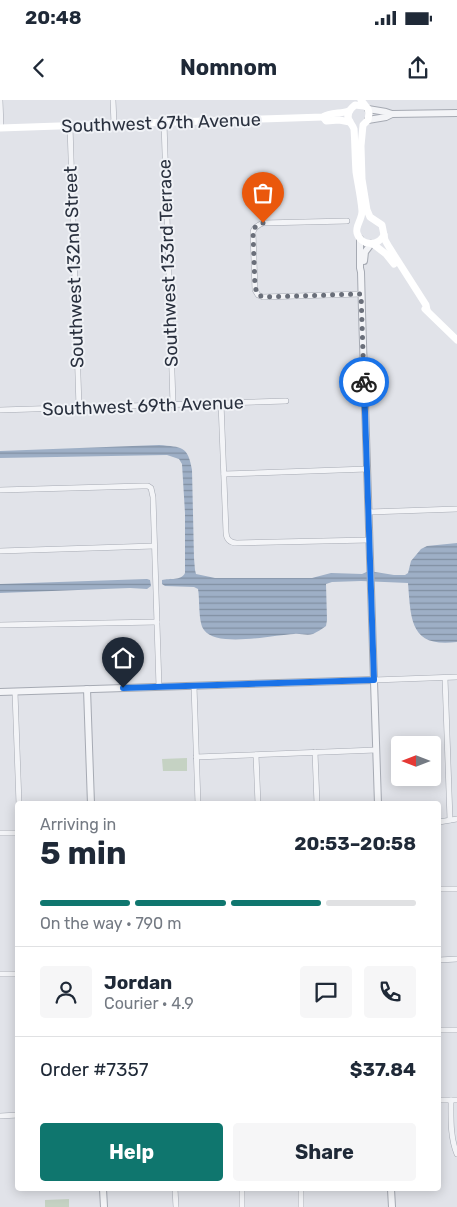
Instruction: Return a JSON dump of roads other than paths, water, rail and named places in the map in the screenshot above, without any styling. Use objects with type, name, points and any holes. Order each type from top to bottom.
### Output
[{"type":"main road","points":[[428,310],[388,247],[382,225],[367,212],[361,153],[365,123],[369,113],[364,105],[351,106],[348,117],[351,123],[362,212],[356,229],[357,233],[363,242],[372,244],[389,257],[422,307],[428,310],[457,340]]},
{"type":"main road","name":"Southwest 67th Avenue","points":[[1,128],[322,117],[339,114],[351,106]]},
{"type":"main road","name":"Southwest 67th Avenue","points":[[322,117],[326,121],[339,120],[351,123]]},
{"type":"main road","points":[[351,123],[359,127],[365,123]]},
{"type":"main road","points":[[360,222],[374,220]]},
{"type":"main road","points":[[372,244],[381,240],[384,235]]},
{"type":"street","points":[[0,100],[1,128]]},
{"type":"street","points":[[113,100],[114,124]]},
{"type":"street","points":[[364,105],[392,114],[457,113]]},
{"type":"street","points":[[365,123],[392,114]]},
{"type":"street","name":"Southwest 133rd Terrace","points":[[164,122],[173,404]]},
{"type":"street","name":"Southwest 132nd Street","points":[[70,126],[79,408]]},
{"type":"street","points":[[347,221],[263,223],[256,226],[253,230],[256,293],[263,297],[361,294]]},
{"type":"street","points":[[360,239],[360,268],[362,272]]},
{"type":"street","points":[[372,244],[365,252],[361,294],[378,801]]},
{"type":"street","name":"Southwest 69th Avenue","points":[[0,410],[286,401]]},
{"type":"street","points":[[221,403],[226,532],[230,541],[237,543],[369,540]]},
{"type":"street","points":[[224,474],[367,469]]},
{"type":"street","points":[[0,490],[142,486],[148,486],[152,490],[159,687]]},
{"type":"street","points":[[369,512],[457,509]]},
{"type":"street","points":[[0,551],[154,546]]},
{"type":"street","points":[[0,625],[157,622]]},
{"type":"street","points":[[0,692],[457,677]]},
{"type":"street","points":[[445,678],[450,820]]},
{"type":"street","points":[[194,686],[198,801]]},
{"type":"street","points":[[87,689],[91,801]]},
{"type":"street","points":[[15,692],[19,801]]},
{"type":"street","points":[[196,757],[376,750]]},
{"type":"street","points":[[315,752],[317,801]]},
{"type":"street","points":[[256,754],[258,801]]},
{"type":"street","points":[[441,822],[457,819]]},
{"type":"street","points":[[0,833],[15,833]]},
{"type":"street","points":[[441,889],[457,889]]},
{"type":"street","points":[[441,960],[457,959]]},
{"type":"street","points":[[0,974],[15,974]]},
{"type":"street","points":[[441,1030],[457,1030]]},
{"type":"street","points":[[441,1100],[454,1100],[453,1138],[457,1154]]},
{"type":"street","points":[[0,1116],[15,1115]]},
{"type":"street","points":[[103,1191],[104,1207]]},
{"type":"street","points":[[175,1191],[176,1207]]},
{"type":"street","points":[[242,1191],[242,1207]]},
{"type":"street","points":[[301,1191],[301,1207]]},
{"type":"street","points":[[391,1191],[392,1207]]},
{"type":"water","points":[[159,445],[183,449],[190,462],[192,470],[196,574],[215,578],[312,578],[331,573],[362,574],[369,571],[405,575],[408,573],[411,561],[421,549],[427,546],[457,543],[457,642],[442,643],[430,641],[416,629],[410,609],[408,583],[361,581],[326,584],[326,626],[313,634],[246,639],[221,638],[211,635],[202,626],[198,589],[194,587],[165,586],[162,584],[162,580],[178,578],[185,573],[185,513],[182,464],[179,459],[167,455],[0,458],[0,451]]},
{"type":"water","points":[[150,580],[151,586],[147,589],[0,593],[0,584]]}]
